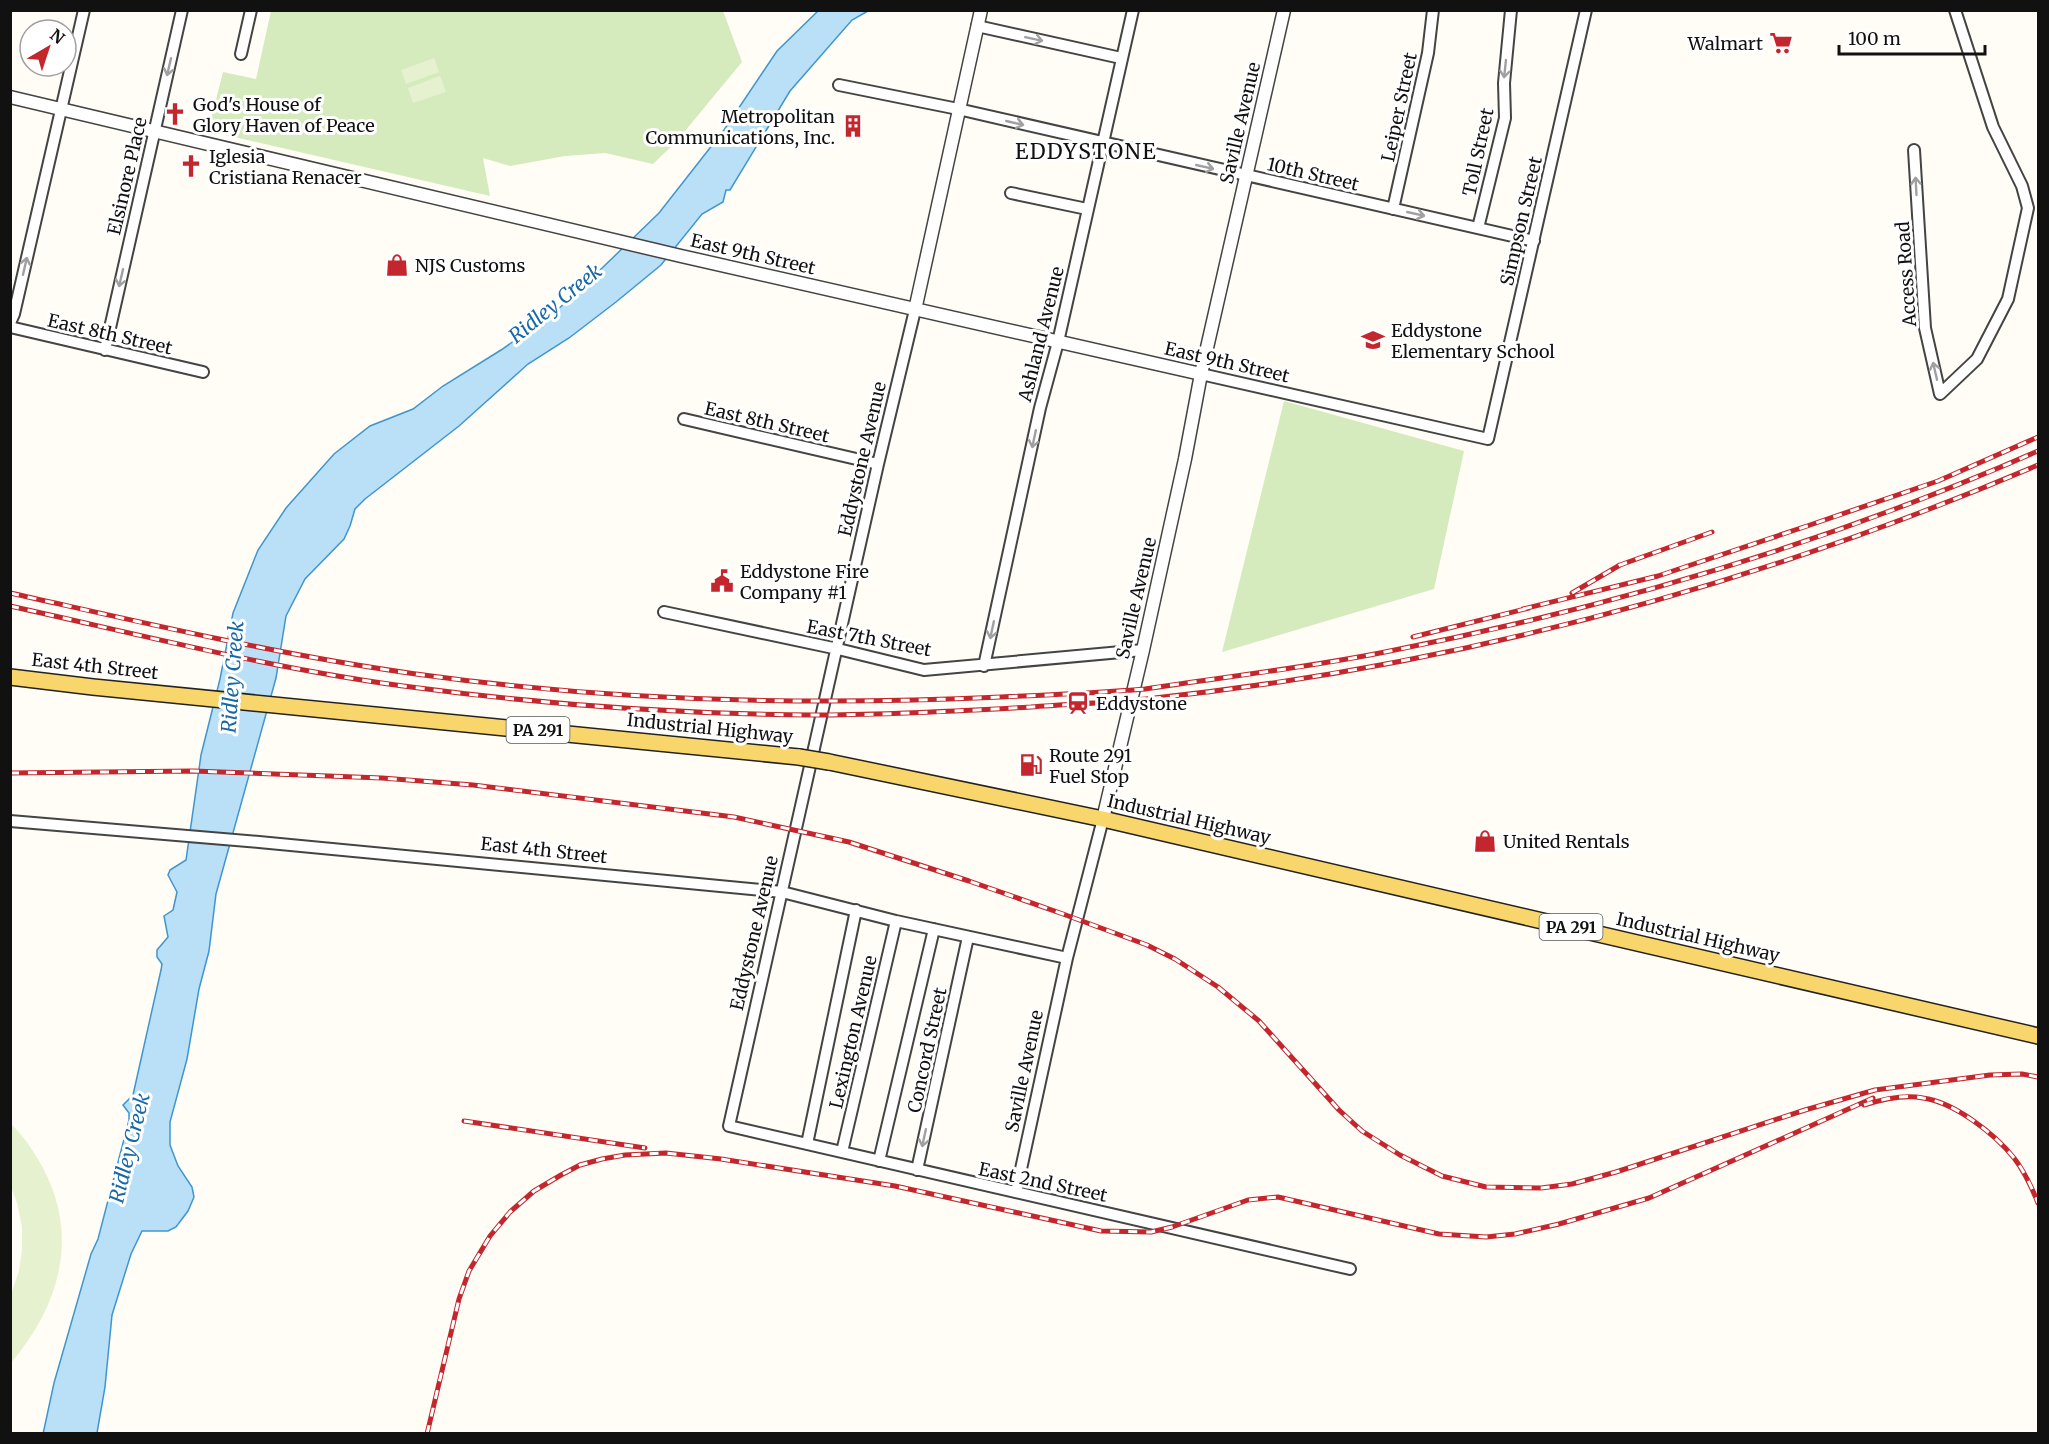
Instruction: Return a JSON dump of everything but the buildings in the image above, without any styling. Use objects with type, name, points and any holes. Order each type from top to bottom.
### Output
[{"type":"main road","name":"East 4th Street","points":[[10,677],[248,702]]},
{"type":"main road","name":"Industrial Highway","points":[[248,702],[829,762],[1103,819],[2038,1036]]},
{"type":"street","points":[[10,322],[14,314],[84,10]]},
{"type":"street","name":"Elsinore Place","points":[[105,350],[182,10]]},
{"type":"street","points":[[241,54],[251,10]]},
{"type":"street","name":"Eddystone Avenue","points":[[729,1126],[981,10]]},
{"type":"street","name":"Ashland Avenue","points":[[984,666],[1040,408],[1058,342],[1133,10]]},
{"type":"street","name":"Saville Avenue","points":[[1016,1192],[1067,958],[1143,650],[1185,459],[1201,374],[1284,10]]},
{"type":"street","name":"Leiper Street","points":[[1393,209],[1428,53],[1433,10]]},
{"type":"street","name":"Toll Street","points":[[1478,228],[1505,118],[1504,83],[1511,10]]},
{"type":"street","name":"Simpson Street","points":[[1488,439],[1586,10]]},
{"type":"street","name":"Access Road","points":[[1914,150],[1925,328],[1940,394],[1977,359],[2008,299],[2028,208],[2022,186],[1993,127],[1955,10]]},
{"type":"street","points":[[977,26],[1121,58]]},
{"type":"street","name":"10th Street","points":[[839,85],[958,109],[1534,241]]},
{"type":"street","name":"East 9th Street","points":[[10,97],[681,256],[1488,439]]},
{"type":"street","points":[[1011,193],[1087,209]]},
{"type":"street","name":"East 8th Street","points":[[10,327],[203,372]]},
{"type":"street","name":"East 8th Street","points":[[684,419],[878,465]]},
{"type":"street","name":"East 7th Street","points":[[663,612],[838,649],[924,670],[1143,650]]},
{"type":"street","name":"East 4th Street","points":[[10,821],[259,842],[782,892],[896,921],[1067,958]]},
{"type":"street","points":[[807,1144],[856,910]]},
{"type":"street","name":"Lexington Avenue","points":[[842,1152],[896,921]]},
{"type":"street","points":[[879,1161],[934,929]]},
{"type":"street","name":"Concord Street","points":[[917,1170],[968,937]]},
{"type":"street","name":"East 2nd Street","points":[[729,1126],[1350,1269]]},
{"type":"green space","points":[[271,11],[723,11],[742,62],[675,143],[653,164],[605,153],[565,156],[510,166],[483,158],[490,196],[208,131],[223,72],[256,79]]},
{"type":"green space","points":[[434,58],[439,72],[406,84],[401,70]]},
{"type":"green space","points":[[440,76],[446,92],[413,103],[408,88]]},
{"type":"green space","points":[[1284,401],[1464,451],[1434,589],[1222,652]]},
{"type":"green space","points":[[11,1124],[36,1156],[54,1194],[60,1220],[62,1245],[59,1270],[52,1295],[28,1341],[11,1363],[11,1294],[19,1271],[22,1227],[11,1187]]},
{"type":"water","name":"Ridley Creek","points":[[818,11],[868,11],[852,20],[790,91],[730,190],[726,190],[723,202],[702,214],[661,265],[569,338],[528,364],[459,426],[365,499],[355,509],[344,539],[305,579],[286,616],[276,678],[216,894],[209,951],[199,989],[187,1059],[170,1122],[170,1145],[178,1166],[192,1187],[194,1197],[188,1211],[176,1227],[168,1231],[142,1231],[131,1254],[112,1315],[105,1387],[97,1433],[43,1434],[54,1383],[91,1254],[98,1239],[129,1120],[129,1113],[123,1105],[133,1095],[162,964],[157,957],[157,950],[168,937],[164,916],[173,910],[177,892],[168,875],[170,870],[186,860],[201,755],[220,679],[233,613],[258,550],[286,508],[334,454],[370,426],[413,409],[443,386],[501,350],[554,313],[599,271],[659,213],[724,130],[777,51]]},
{"type":"railway","points":[[1523,609],[1658,576],[1938,481],[2038,437]]},
{"type":"railway","points":[[10,593],[314,658],[416,674],[562,690],[708,699],[855,701],[1001,697],[1145,689],[1355,658],[1469,635],[1635,593],[1717,570],[1879,515],[2038,451]]},
{"type":"railway","points":[[10,606],[214,652],[367,681],[566,704],[714,713],[813,715],[922,713],[1117,702],[1261,685],[1375,666],[1488,643],[1601,615],[1712,584],[1822,548],[2038,465]]},
{"type":"railway","points":[[1572,593],[1620,565],[1712,532]]},
{"type":"railway","points":[[1413,637],[1529,608]]},
{"type":"railway","points":[[10,773],[193,771],[382,778],[473,785],[734,817],[849,842],[1063,914],[1147,945],[1175,959],[1218,987],[1259,1021],[1339,1110],[1362,1131],[1400,1155],[1442,1176],[1486,1187],[1541,1188],[1572,1184],[1875,1090],[1990,1075],[2022,1074],[2038,1077]]},
{"type":"railway","points":[[1864,1105],[1894,1098],[1916,1097],[1935,1101],[1960,1112],[1996,1139],[2014,1158],[2025,1174],[2038,1203]]},
{"type":"railway","points":[[427,1434],[459,1299],[469,1271],[490,1236],[510,1212],[534,1191],[580,1165],[602,1159],[625,1155],[666,1153],[721,1159],[895,1186],[1101,1231],[1151,1232],[1172,1227],[1248,1200],[1278,1197],[1439,1234],[1486,1237],[1515,1234],[1559,1224],[1649,1198],[1873,1098]]},
{"type":"railway","points":[[464,1121],[645,1148]]},
{"type":"place","name":"Walmart","points":[[1781,43]]},
{"type":"place","name":"God's House of Glory Haven of Peace","points":[[175,114]]},
{"type":"place","name":"Metropolitan Communications, Inc.","points":[[853,126]]},
{"type":"place","name":"Iglesia Cristiana Renacer","points":[[191,166]]},
{"type":"place","name":"NJS Customs","points":[[397,265]]},
{"type":"place","name":"Eddystone Elementary School","points":[[1373,340]]},
{"type":"place","name":"Eddystone Fire Company #1","points":[[722,581]]},
{"type":"place","name":"Eddystone","points":[[1078,703]]},
{"type":"place","name":"Route 291 Fuel Stop","points":[[1031,765]]},
{"type":"place","name":"United Rentals","points":[[1485,841]]},
{"type":"district","name":"EDDYSTONE","points":[[1086,151]]}]
